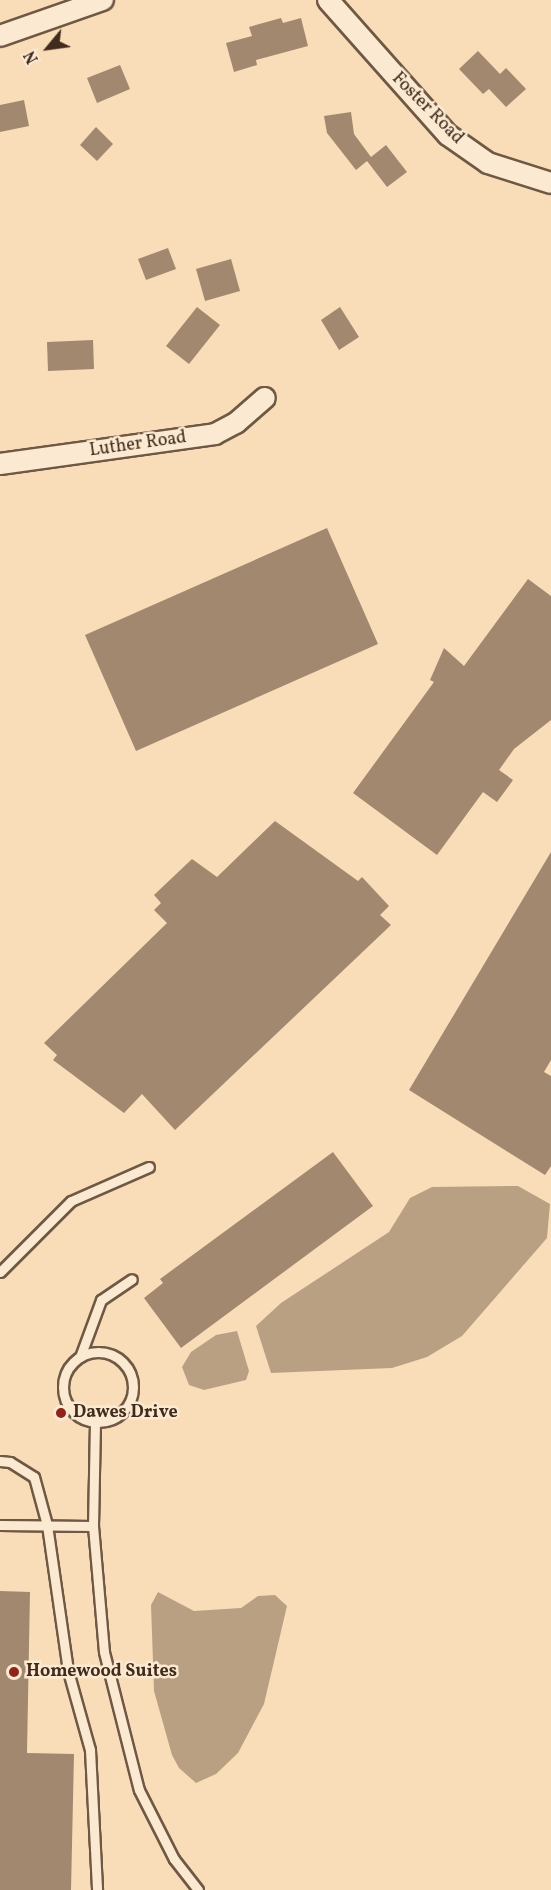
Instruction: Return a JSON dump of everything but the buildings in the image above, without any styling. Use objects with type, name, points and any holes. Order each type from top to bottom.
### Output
[{"type":"street","points":[[0,36],[103,0]]},
{"type":"street","name":"Foster Road","points":[[328,0],[448,135],[488,163],[551,183]]},
{"type":"street","name":"Luther Road","points":[[0,464],[215,434],[236,423],[264,398]]},
{"type":"lane","points":[[0,1272],[71,1201],[149,1167]]},
{"type":"lane","points":[[80,1357],[100,1352],[111,1354],[125,1364],[133,1378],[133,1396],[125,1410],[111,1420],[95,1422],[79,1417],[68,1406],[63,1390],[64,1377],[80,1357],[101,1300],[132,1279]]},
{"type":"lane","points":[[95,1422],[93,1526],[104,1652],[121,1730],[139,1790],[174,1859],[198,1890]]},
{"type":"lane","points":[[0,1461],[10,1462],[34,1477],[47,1525],[68,1671],[90,1750],[97,1890]]},
{"type":"lane","points":[[0,1525],[93,1526]]},
{"type":"shaded area","points":[[518,1186],[550,1204],[547,1238],[462,1336],[427,1357],[392,1368],[271,1373],[256,1326],[281,1303],[389,1232],[410,1198],[432,1187]]},
{"type":"shaded area","points":[[237,1331],[249,1371],[246,1380],[204,1390],[189,1385],[182,1367],[191,1352],[216,1335]]},
{"type":"shaded area","points":[[158,1592],[194,1611],[241,1608],[258,1596],[275,1595],[287,1606],[264,1704],[238,1753],[216,1774],[196,1783],[179,1768],[172,1755],[154,1691],[151,1605]]},
{"type":"place","name":"Dawes Drive","points":[[61,1413]]},
{"type":"place","name":"Homewood Suites","points":[[14,1672]]}]
